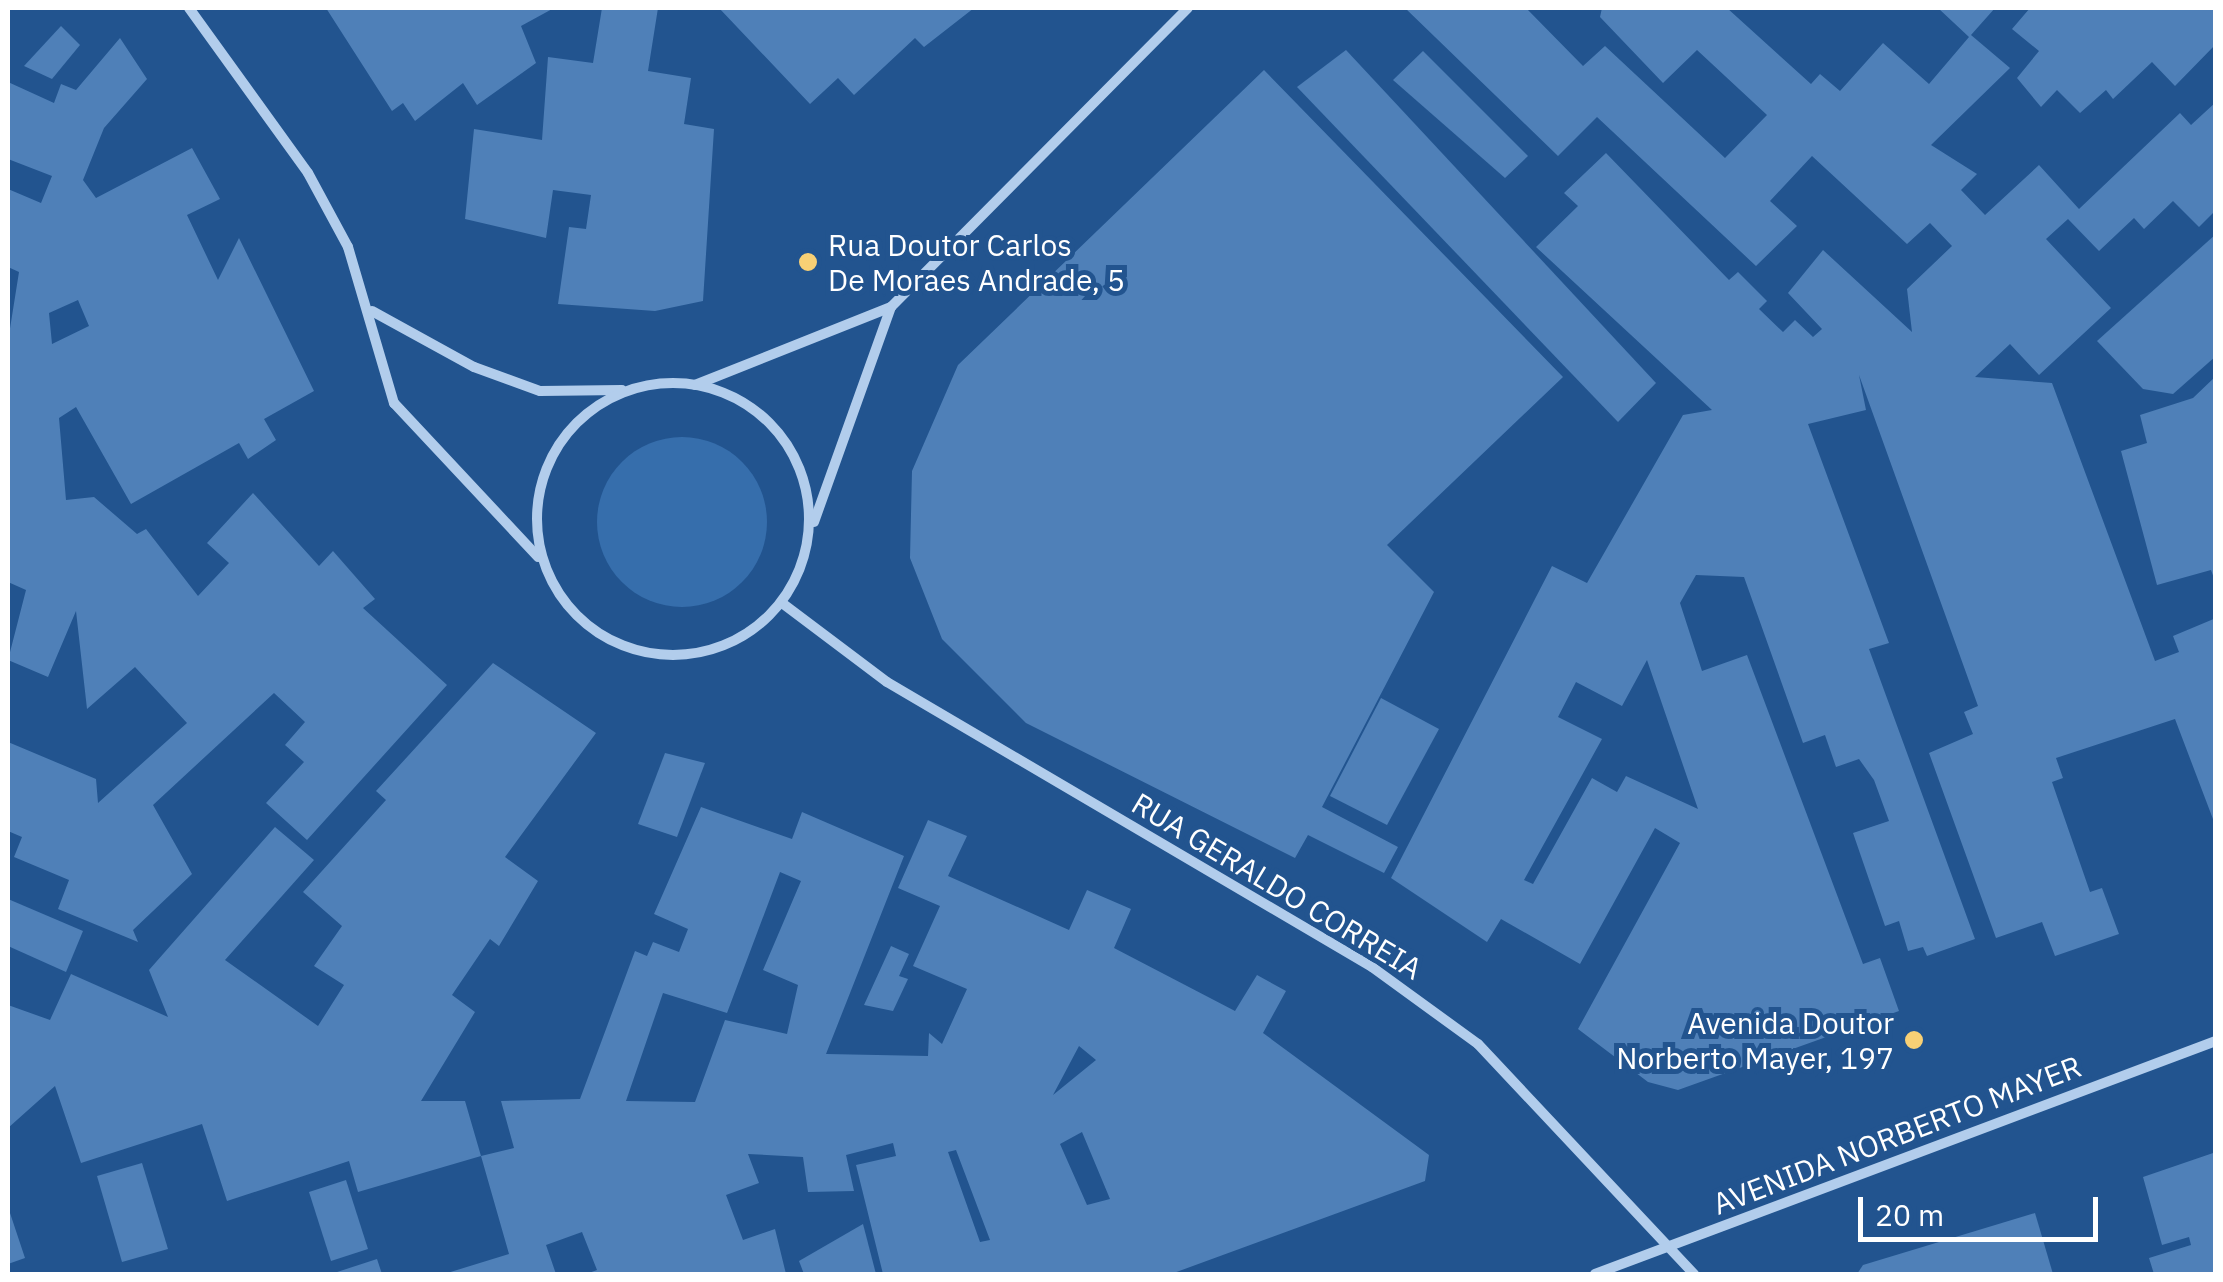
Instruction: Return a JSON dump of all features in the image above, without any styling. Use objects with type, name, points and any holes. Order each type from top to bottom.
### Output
[{"type":"street","points":[[189,8],[308,173],[372,310],[375,353],[394,403],[541,561],[582,623],[649,655],[722,647],[782,603],[891,306]]},
{"type":"street","points":[[372,310],[474,368],[540,391],[694,385],[891,306],[1188,8]]},
{"type":"street","points":[[694,385],[754,410],[781,435],[809,500],[809,537]]},
{"type":"street","points":[[541,561],[538,486],[553,452],[585,415],[629,390]]},
{"type":"street","name":"RUA GERALDO CORREIA","points":[[782,603],[887,682],[1432,1011],[1478,1044],[1672,1246],[1694,1274]]},
{"type":"street","name":"AVENIDA NORBERTO MAYER","points":[[1595,1274],[2216,1041]]},
{"type":"shaded area","points":[[682,437],[714,444],[742,462],[760,490],[767,522],[760,554],[742,582],[714,600],[682,607],[650,600],[622,582],[604,554],[597,522],[604,490],[622,462],[650,444]]},
{"type":"building","points":[[326,8],[554,8],[521,26],[536,63],[477,105],[463,83],[415,121],[403,103],[392,111]]},
{"type":"building","points":[[602,8],[658,8],[648,71],[691,78],[684,124],[714,129],[703,301],[655,311],[558,304],[569,227],[586,229],[591,195],[553,190],[546,238],[465,219],[474,129],[542,140],[548,57],[593,63]]},
{"type":"building","points":[[719,8],[974,8],[924,47],[915,38],[854,95],[838,78],[810,104]]},
{"type":"building","points":[[1405,8],[1526,8],[1583,66],[1605,46],[1725,158],[1767,115],[1697,50],[1663,83],[1600,17],[1602,8],[1727,8],[1811,84],[1820,74],[1840,91],[1883,43],[1929,84],[1969,37],[1938,8],[1995,8],[1971,35],[2010,68],[1931,145],[1977,174],[1961,190],[1985,215],[2039,165],[2079,209],[2180,113],[2191,125],[2216,102],[2216,210],[2199,227],[2173,201],[2144,229],[2134,218],[2099,251],[2068,219],[2046,239],[2111,308],[2039,375],[2010,344],[1975,377],[2052,383],[2155,661],[2179,652],[2173,636],[2216,618],[2216,827],[2175,719],[2056,758],[2063,778],[2052,782],[2090,892],[2102,888],[2119,934],[2055,956],[2042,922],[1996,938],[1929,753],[1973,734],[1964,712],[1978,706],[1859,375],[1866,410],[1808,424],[1889,643],[1869,649],[1975,939],[1927,956],[1923,947],[1908,951],[1899,921],[1885,926],[1853,833],[1889,821],[1874,780],[1859,759],[1836,767],[1825,735],[1803,743],[1744,577],[1696,575],[1680,603],[1702,671],[1747,655],[1863,964],[1880,958],[1899,1011],[1678,1090],[1648,1082],[1578,1029],[1680,843],[1655,828],[1580,964],[1501,919],[1487,942],[1391,878],[1552,566],[1587,583],[1683,415],[1712,410],[1536,247],[1578,206],[1564,193],[1606,153],[1729,280],[1738,272],[1767,301],[1759,309],[1783,332],[1795,320],[1813,337],[1822,329],[1788,293],[1823,250],[1912,332],[1907,289],[1952,246],[1930,223],[1907,244],[1812,156],[1770,201],[1797,226],[1756,266],[1597,117],[1558,156]],"holes":[[[1647,660],[1698,809],[1626,776],[1617,792],[1592,778],[1533,884],[1524,880],[1602,739],[1558,717],[1576,682],[1622,706]]]},
{"type":"building","points":[[2030,8],[2216,8],[2216,44],[2175,86],[2152,62],[2113,99],[2106,90],[2080,113],[2057,90],[2041,107],[2017,78],[2039,51],[2012,29]]},
{"type":"building","points":[[61,26],[80,45],[52,79],[24,66]]},
{"type":"building","points":[[120,38],[147,79],[104,128],[83,180],[96,198],[192,148],[220,199],[187,215],[218,280],[239,238],[314,391],[264,419],[276,440],[248,459],[239,443],[131,504],[76,407],[59,418],[66,500],[94,497],[137,534],[146,529],[198,596],[229,563],[207,543],[253,493],[319,566],[333,551],[375,599],[363,608],[447,685],[307,840],[266,803],[304,762],[285,745],[305,722],[274,693],[153,805],[192,874],[133,930],[138,942],[58,909],[69,880],[14,857],[22,837],[8,831],[8,742],[96,779],[98,803],[187,723],[135,667],[87,709],[76,611],[48,677],[8,660],[26,590],[8,582],[8,341],[19,272],[8,267],[8,189],[41,203],[52,176],[8,159],[8,82],[54,103],[61,84],[76,90]],"holes":[[[78,300],[89,326],[52,344],[49,313]]]},
{"type":"building","points":[[1346,50],[1656,383],[1618,422],[1297,87]]},
{"type":"building","points":[[1423,51],[1528,156],[1505,178],[1393,80]]},
{"type":"building","points":[[1264,70],[1563,377],[1387,545],[1434,592],[1322,807],[1398,847],[1384,873],[1308,835],[1295,858],[1026,723],[942,639],[910,558],[912,471],[958,365]]},
{"type":"building","points":[[2216,234],[2216,356],[2173,394],[2143,389],[2097,341]]},
{"type":"building","points":[[2216,376],[2216,584],[2211,570],[2157,585],[2121,451],[2147,443],[2140,415],[2193,398]]},
{"type":"building","points":[[493,663],[596,733],[505,857],[538,881],[499,946],[490,939],[452,995],[475,1012],[421,1101],[465,1101],[481,1156],[358,1192],[349,1161],[227,1201],[202,1124],[81,1163],[55,1086],[8,1128],[8,1005],[50,1020],[71,974],[168,1017],[149,970],[275,827],[314,860],[225,960],[318,1026],[344,985],[314,966],[342,926],[303,892],[386,800],[376,791]]},
{"type":"building","points":[[1381,698],[1439,729],[1387,825],[1330,796]]},
{"type":"building","points":[[665,753],[705,763],[677,837],[638,824]]},
{"type":"building","points":[[701,807],[792,839],[802,812],[904,856],[826,1054],[928,1056],[929,1033],[942,1044],[967,989],[913,966],[940,906],[898,888],[928,820],[967,836],[948,876],[1069,930],[1087,890],[1131,909],[1114,948],[1235,1011],[1257,975],[1286,991],[1263,1033],[1429,1155],[1425,1181],[1171,1274],[883,1274],[856,1165],[896,1156],[893,1143],[846,1155],[854,1191],[808,1192],[803,1157],[748,1154],[759,1183],[726,1195],[743,1240],[775,1229],[786,1274],[586,1274],[597,1270],[582,1232],[546,1245],[556,1274],[444,1274],[509,1254],[481,1156],[514,1148],[501,1101],[580,1099],[635,951],[647,956],[653,942],[679,952],[688,929],[654,914]],"holes":[[[780,872],[801,881],[763,970],[798,985],[787,1034],[725,1020],[695,1102],[626,1101],[663,993],[727,1013]],[[1079,1046],[1096,1060],[1053,1095]],[[1082,1132],[1110,1199],[1087,1205],[1060,1144]],[[956,1150],[990,1240],[980,1242],[948,1152]]]},
{"type":"building","points":[[8,899],[83,931],[66,972],[8,946]]},
{"type":"building","points":[[891,946],[909,954],[899,976],[908,979],[893,1011],[864,1005]]},
{"type":"building","points":[[2216,1152],[2216,1274],[2154,1274],[2149,1258],[2191,1245],[2189,1237],[2162,1245],[2143,1177]]},
{"type":"building","points":[[142,1163],[168,1249],[122,1262],[97,1176]]},
{"type":"building","points":[[346,1180],[368,1249],[331,1261],[309,1192]]},
{"type":"building","points":[[8,1207],[25,1258],[8,1264]]},
{"type":"building","points":[[2035,1213],[2053,1274],[1857,1274],[1863,1265]]},
{"type":"building","points":[[863,1224],[876,1274],[804,1274],[799,1261]]},
{"type":"building","points":[[377,1259],[382,1274],[331,1274]]},
{"type":"place","name":"Rua Doutor Carlos De Moraes Andrade, 5","points":[[808,262]]},
{"type":"place","name":"Avenida Doutor Norberto Mayer, 197","points":[[1914,1040]]}]
